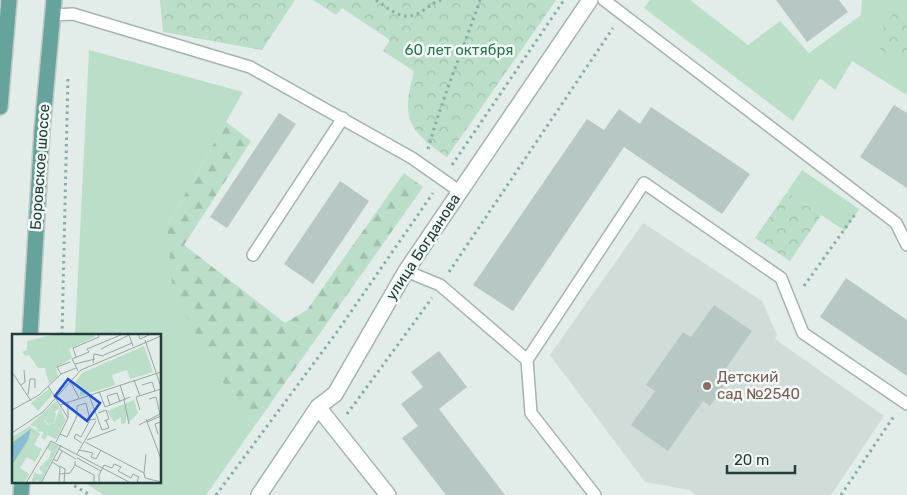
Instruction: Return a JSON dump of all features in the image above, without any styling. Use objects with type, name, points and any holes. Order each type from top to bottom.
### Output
[{"type":"main road","points":[[0,107],[8,0]]},
{"type":"main road","name":"Боровское шоссе","points":[[30,334],[42,131],[54,7]]},
{"type":"main road","points":[[21,495],[22,482]]},
{"type":"street","name":"улица Богданова","points":[[259,495],[318,407],[335,394],[406,271],[590,0]]},
{"type":"street","points":[[318,407],[388,495]]},
{"type":"lane","points":[[604,0],[625,14],[896,223],[906,242]]},
{"type":"lane","points":[[54,7],[250,67],[343,118],[423,166],[460,191]]},
{"type":"lane","points":[[254,255],[343,118]]},
{"type":"lane","points":[[595,495],[530,413],[528,360],[644,183],[781,278],[803,333],[905,403]]},
{"type":"lane","points":[[406,271],[440,285],[528,360]]},
{"type":"path","points":[[376,0],[404,17],[414,16],[434,2],[441,0]]},
{"type":"path","points":[[423,166],[438,114],[460,59],[480,0]]},
{"type":"path","points":[[336,429],[440,285],[617,21],[625,14]]},
{"type":"path","points":[[62,334],[68,68]]},
{"type":"path","points":[[804,286],[859,209]]},
{"type":"path","points":[[216,495],[337,332]]},
{"type":"path","points":[[841,495],[905,403]]},
{"type":"path","points":[[71,482],[90,495]]},
{"type":"shaded area","name":"Детский сад №2540","points":[[643,223],[762,301],[777,335],[775,339],[884,416],[831,495],[697,495],[689,490],[645,482],[550,355]]},
{"type":"green space","points":[[160,0],[295,0],[262,50],[163,32]]},
{"type":"green space","name":"60 лет октября","points":[[313,0],[556,0],[447,157],[424,139],[411,122],[408,112],[408,101],[414,71],[383,51],[390,40],[342,8],[336,15]]},
{"type":"green space","points":[[650,0],[690,0],[748,45],[780,21],[809,53],[861,15],[862,0],[907,0],[907,95],[852,61],[835,90],[820,78],[793,121],[644,8]]},
{"type":"green space","points":[[895,11],[907,20],[907,68],[872,43]]},
{"type":"green space","points":[[89,50],[243,92],[167,226],[240,413],[256,424],[206,495],[104,495],[84,482],[161,482],[161,334],[75,334]]},
{"type":"green space","points":[[226,122],[251,141],[184,245],[285,323],[307,310],[404,173],[423,187],[256,424],[240,413],[173,292],[167,226]]},
{"type":"green space","points":[[802,170],[859,209],[845,231],[787,192]]},
{"type":"green space","points":[[787,192],[821,215],[790,261],[755,238]]},
{"type":"building","points":[[776,0],[839,0],[848,12],[807,42]]},
{"type":"building","points":[[894,105],[907,113],[907,188],[860,157]]},
{"type":"building","points":[[651,107],[750,174],[722,214],[624,147],[513,311],[473,285],[587,119],[604,130],[619,109],[640,124]]},
{"type":"building","points":[[279,113],[296,124],[227,228],[210,217]]},
{"type":"building","points":[[340,181],[369,201],[313,284],[284,264]]},
{"type":"building","points":[[846,278],[907,320],[907,376],[820,317]]},
{"type":"building","points":[[714,305],[752,331],[717,381],[724,386],[710,406],[703,401],[668,451],[631,425],[655,391],[646,385],[683,332],[691,337]]},
{"type":"building","points":[[439,351],[467,387],[439,409],[505,495],[446,495],[402,438],[418,426],[401,404],[423,387],[411,372]]},
{"type":"place","name":"Детский сад №2540","points":[[707,386]]}]
